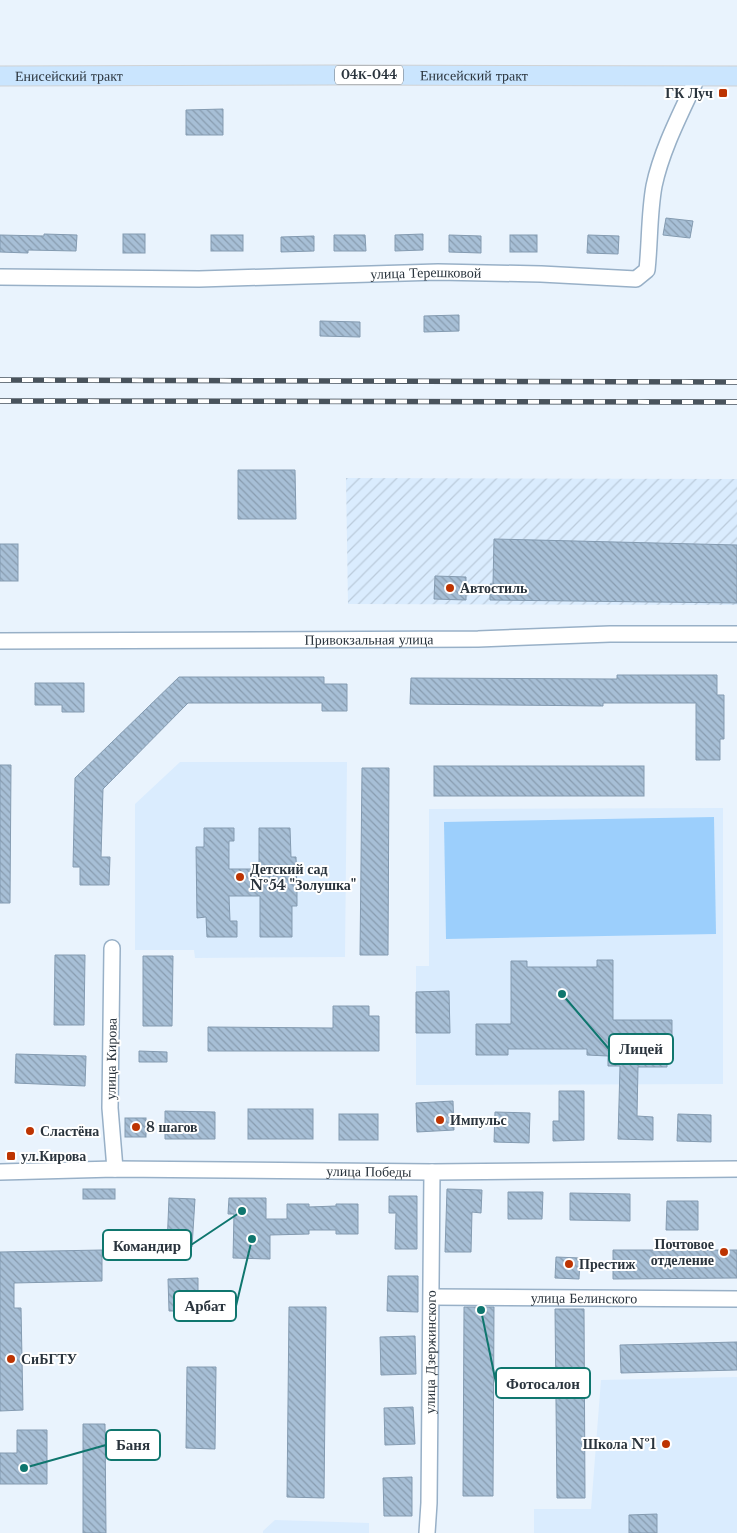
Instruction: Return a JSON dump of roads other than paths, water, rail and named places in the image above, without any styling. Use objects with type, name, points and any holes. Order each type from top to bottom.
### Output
[{"type":"main road","name":"Енисейский тракт","points":[[0,76],[737,76]]},
{"type":"street","name":"улица Терешковой","points":[[0,277],[199,279],[438,272],[541,274],[636,279],[647,270],[650,213],[654,184],[675,126],[698,76]]},
{"type":"street","name":"Привокзальная улица","points":[[0,641],[478,639],[610,634],[737,634]]},
{"type":"street","name":"улица Кирова","points":[[112,948],[110,1108],[114,1169]]},
{"type":"street","name":"улица Победы","points":[[0,1172],[114,1169],[432,1172],[737,1169]]},
{"type":"street","name":"улица Дзержинского","points":[[427,1533],[432,1297],[432,1172]]},
{"type":"street","name":"улица Белинского","points":[[432,1297],[737,1299]]},
{"type":"railway","points":[[0,380],[737,382]]},
{"type":"railway","points":[[0,401],[737,402]]},
{"type":"place","name":"ГК Луч","points":[[723,93]]},
{"type":"place","name":"Автостиль","points":[[450,588]]},
{"type":"place","name":"Детский сад №54 \"Золушка\"","points":[[240,877]]},
{"type":"place","name":"Лицей","points":[[562,994]]},
{"type":"place","name":"Импульс","points":[[440,1120]]},
{"type":"place","name":"8 шагов","points":[[136,1127]]},
{"type":"place","name":"Сластёна","points":[[30,1131]]},
{"type":"place","name":"ул.Кирова","points":[[11,1156]]},
{"type":"place","name":"Командир","points":[[242,1211]]},
{"type":"place","name":"Арбат","points":[[252,1239]]},
{"type":"place","name":"Почтовое отделение","points":[[724,1252]]},
{"type":"place","name":"Престиж","points":[[569,1264]]},
{"type":"place","name":"Фотосалон","points":[[481,1310]]},
{"type":"place","name":"СиБГТУ","points":[[11,1359]]},
{"type":"place","name":"Школа №1","points":[[666,1444]]},
{"type":"place","name":"Баня","points":[[24,1468]]}]
